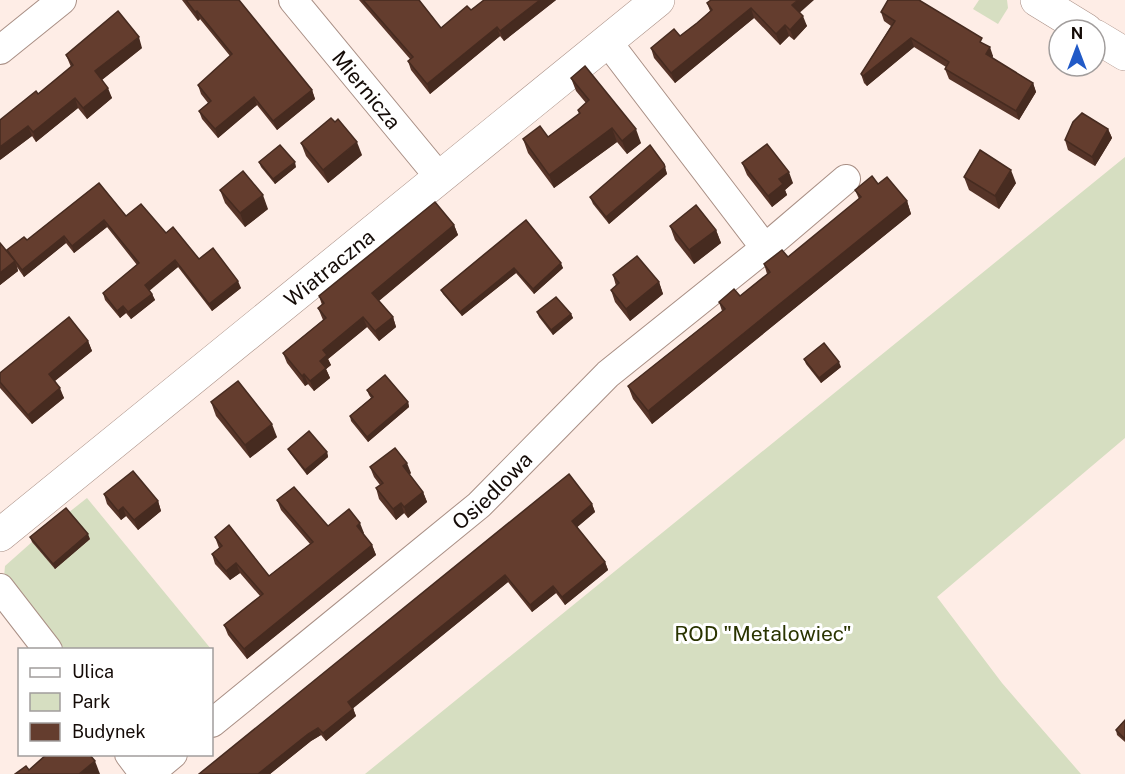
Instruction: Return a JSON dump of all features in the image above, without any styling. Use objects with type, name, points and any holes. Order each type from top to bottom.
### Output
[{"type":"street","points":[[0,50],[62,0]]},
{"type":"street","name":"Miernicza","points":[[293,0],[440,178]]},
{"type":"street","name":"Wiatraczna","points":[[0,535],[658,0]]},
{"type":"street","points":[[1037,0],[1066,18]]},
{"type":"street","points":[[607,41],[765,248]]},
{"type":"street","points":[[1107,43],[1125,54]]},
{"type":"street","name":"Osiedlowa","points":[[213,722],[479,505],[608,374],[765,248],[846,179]]},
{"type":"street","points":[[0,588],[46,648]]},
{"type":"street","points":[[130,756],[144,774]]},
{"type":"street","points":[[149,774],[171,756]]},
{"type":"green space","points":[[979,0],[1007,0],[1008,8],[998,24],[973,9]]},
{"type":"green space","name":"ROD \"Metalowiec\"","points":[[1125,157],[1125,438],[937,597],[1002,683],[1081,774],[365,774]]},
{"type":"green space","points":[[87,498],[210,648],[59,648],[4,577],[5,566],[32,542],[55,568],[90,539],[68,513]]},
{"type":"building","points":[[186,0],[239,0],[312,90],[273,121],[254,97],[215,129],[199,111],[211,101],[198,85],[232,54]]},
{"type":"building","points":[[363,0],[419,0],[441,28],[467,6],[471,10],[484,0],[540,0],[500,31],[497,27],[427,84],[408,61],[413,57]]},
{"type":"building","points":[[711,0],[798,0],[792,5],[803,16],[790,30],[785,25],[776,34],[751,8],[671,73],[651,48],[674,29],[680,36],[697,23],[712,10],[707,3]]},
{"type":"building","points":[[888,0],[919,0],[982,38],[980,42],[990,47],[986,54],[1033,83],[1016,111],[945,69],[949,62],[911,38],[863,76],[861,74],[895,21],[881,12]]},
{"type":"building","points":[[118,11],[139,37],[95,71],[108,88],[83,108],[75,98],[33,132],[28,126],[0,147],[0,120],[36,91],[38,94],[73,65],[66,55]]},
{"type":"building","points":[[585,66],[636,129],[622,141],[612,128],[549,175],[523,139],[540,126],[548,137],[580,113],[578,110],[589,100],[571,78]]},
{"type":"building","points":[[1082,113],[1108,129],[1092,157],[1065,140],[1073,122]]},
{"type":"building","points":[[331,118],[335,122],[338,119],[357,142],[323,170],[301,143]]},
{"type":"building","points":[[767,144],[789,172],[779,179],[783,184],[768,196],[742,163]]},
{"type":"building","points":[[280,145],[295,162],[273,179],[259,162]]},
{"type":"building","points":[[650,145],[665,167],[606,217],[590,197]]},
{"type":"building","points":[[980,150],[1011,170],[995,196],[964,177]]},
{"type":"building","points":[[243,171],[263,195],[240,213],[220,190]]},
{"type":"building","points":[[872,176],[878,184],[887,177],[907,201],[648,411],[628,386],[725,309],[719,302],[734,289],[740,296],[770,272],[764,264],[782,250],[788,257],[861,197],[855,190]]},
{"type":"building","points":[[99,183],[126,216],[141,204],[166,233],[173,227],[199,259],[213,248],[238,281],[209,304],[175,260],[145,285],[152,294],[128,312],[123,306],[117,311],[103,293],[139,263],[104,220],[72,246],[64,236],[22,270],[7,250],[24,237],[27,240]]},
{"type":"building","points":[[435,202],[454,225],[372,293],[393,317],[375,331],[363,317],[323,350],[327,355],[320,361],[326,368],[310,381],[304,374],[302,376],[283,353],[326,318],[318,308],[324,303],[319,296]]},
{"type":"building","points":[[696,205],[716,230],[689,250],[670,226]]},
{"type":"building","points":[[526,220],[561,263],[533,289],[514,268],[460,312],[441,290]]},
{"type":"building","points":[[0,243],[15,261],[0,273]]},
{"type":"building","points":[[637,256],[659,282],[626,309],[611,290],[619,283],[613,275]]},
{"type":"building","points":[[556,297],[571,314],[551,330],[537,312]]},
{"type":"building","points":[[69,317],[88,341],[49,374],[60,388],[28,415],[0,382],[0,373]]},
{"type":"building","points":[[824,343],[839,362],[819,378],[804,359]]},
{"type":"building","points":[[385,375],[408,402],[367,437],[350,416],[373,397],[367,390]]},
{"type":"building","points":[[238,381],[272,424],[245,445],[211,402]]},
{"type":"building","points":[[309,431],[327,452],[305,470],[288,449]]},
{"type":"building","points":[[395,448],[407,463],[403,466],[423,492],[404,507],[401,503],[393,509],[376,488],[383,483],[370,467]]},
{"type":"building","points":[[133,471],[158,501],[134,520],[123,507],[118,511],[104,494]]},
{"type":"building","points":[[569,474],[592,504],[572,521],[605,562],[562,597],[553,586],[530,605],[505,575],[348,702],[353,709],[323,733],[318,728],[308,734],[258,774],[199,774]]},
{"type":"building","points":[[294,487],[328,526],[349,509],[360,523],[357,526],[372,545],[244,649],[224,625],[263,594],[236,563],[226,571],[212,554],[222,546],[215,537],[229,525],[269,576],[313,542],[277,500]]},
{"type":"building","points":[[66,508],[88,534],[53,564],[30,537]]},
{"type":"building","points":[[1125,720],[1125,739],[1116,730]]},
{"type":"building","points":[[45,756],[91,756],[95,761],[79,774],[15,774],[26,766],[29,770]]}]
